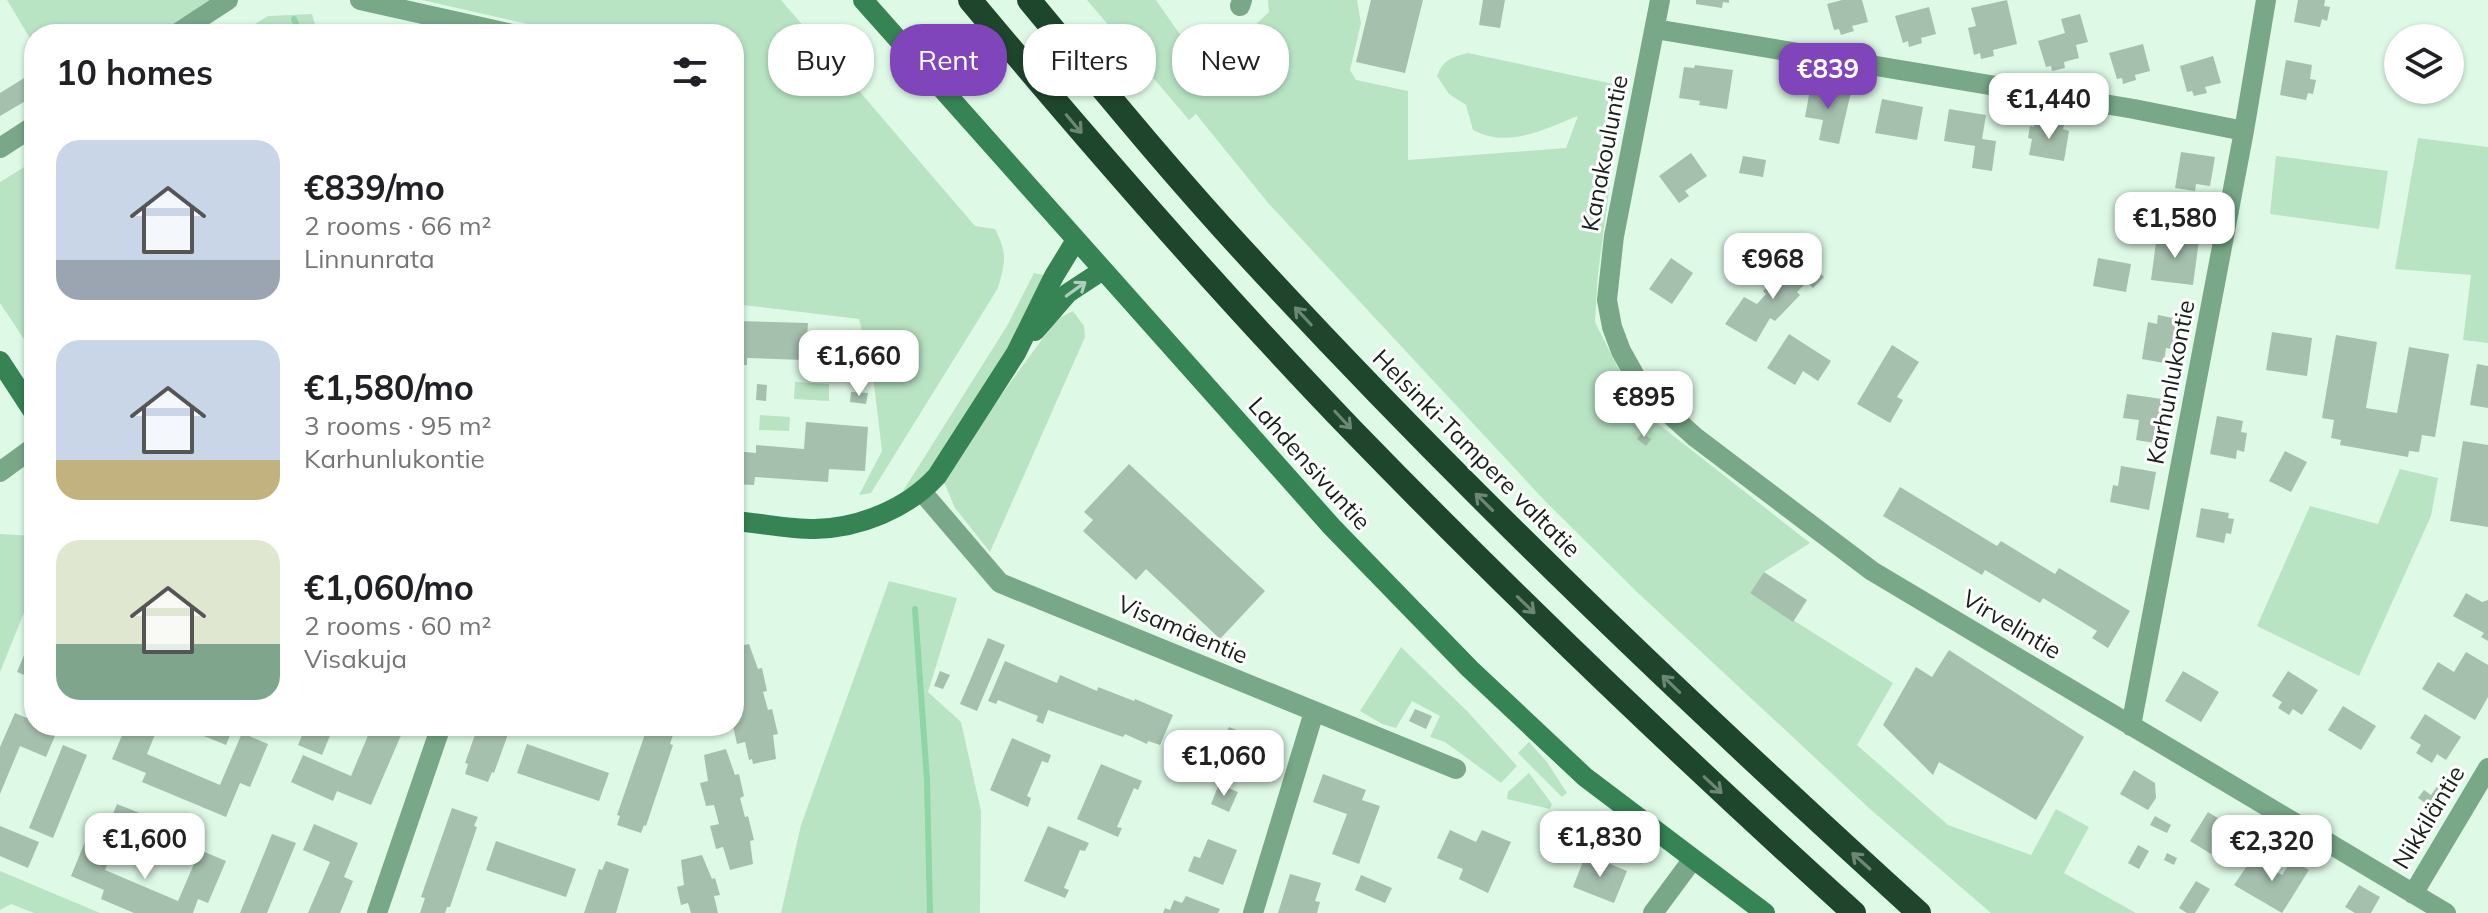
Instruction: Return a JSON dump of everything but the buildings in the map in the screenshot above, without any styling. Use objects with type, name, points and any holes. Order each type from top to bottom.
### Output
[{"type":"highway","points":[[970,0],[1090,143],[1350,428],[1495,575],[1710,783],[1854,913]]},
{"type":"highway","name":"Helsinki-Tampere valtatie","points":[[1029,0],[1247,256],[1380,397],[1527,546],[1726,737],[1919,913]]},
{"type":"main road","name":"Lahdensivuntie","points":[[863,0],[1332,527],[1470,669],[1585,777],[1765,913]]},
{"type":"main road","points":[[744,522],[814,529],[843,525],[896,507],[923,493],[1016,353],[1054,276],[1076,240]]},
{"type":"main road","points":[[1016,353],[1068,293],[1103,270]]},
{"type":"main road","points":[[0,361],[24,398]]},
{"type":"street","points":[[191,24],[228,0]]},
{"type":"street","points":[[360,0],[467,24]]},
{"type":"street","name":"Kanakouluntie","points":[[1609,316],[1608,279],[1614,236],[1660,0]]},
{"type":"street","name":"Karhunlukontie","points":[[2131,726],[2266,0]]},
{"type":"street","points":[[1655,29],[2134,109],[2244,131]]},
{"type":"street","points":[[0,148],[24,132]]},
{"type":"street","name":"Virvelintie","points":[[1609,316],[1621,351],[1654,400],[1695,437],[1872,571],[2446,913]]},
{"type":"street","points":[[0,472],[24,454]]},
{"type":"street","name":"Visamäentie","points":[[923,493],[1000,583],[1456,769]]},
{"type":"street","points":[[1253,913],[1314,712]]},
{"type":"street","points":[[377,913],[438,736]]},
{"type":"street","name":"Nikkiläntie","points":[[2413,894],[2488,768]]},
{"type":"street","points":[[1653,913],[1693,859]]},
{"type":"green space","points":[[7,0],[211,0],[175,24],[24,24],[24,28]]},
{"type":"green space","points":[[422,0],[781,0],[802,24],[768,24],[768,96],[863,96],[975,226],[995,229],[1004,258],[998,288],[871,493],[859,495],[882,451],[873,376],[859,319],[744,305],[744,24],[527,24]]},
{"type":"green space","points":[[1087,0],[1156,0],[1173,24],[1172,96],[1289,96],[1289,24],[1256,24],[1269,12],[1268,0],[1357,0],[1361,23],[1350,70],[1356,80],[1408,91],[1408,160],[1566,148],[1578,116],[1540,131],[1513,137],[1500,138],[1473,130],[1466,105],[1449,94],[1437,76],[1445,63],[1457,56],[1468,53],[1623,86],[1598,274],[1595,322],[1638,408],[1810,543],[1764,572],[1750,593],[1893,683],[1857,745],[1948,825],[2031,855],[2056,809],[2089,827],[2064,873],[2136,913],[1991,913],[1870,809],[1637,592],[1545,501],[1269,204],[1196,114],[1189,120],[1156,81],[1156,24],[1107,24]]},
{"type":"green space","points":[[312,14],[315,24],[255,24],[268,16]]},
{"type":"green space","points":[[2418,138],[2488,147],[2488,343],[2463,340],[2471,275],[2395,269]]},
{"type":"green space","points":[[2276,156],[2388,171],[2379,229],[2270,214]]},
{"type":"green space","points":[[24,167],[24,339],[0,303],[0,182]]},
{"type":"green space","points":[[1034,273],[1045,278],[1012,344],[930,470],[905,493],[903,491],[1007,326]]},
{"type":"green space","points":[[1073,311],[1084,326],[1085,337],[990,552],[955,508],[944,482],[988,413],[1057,319]]},
{"type":"green space","points":[[795,382],[829,384],[829,401],[794,399]]},
{"type":"green space","points":[[760,415],[790,417],[789,431],[759,430]]},
{"type":"green space","points":[[2400,469],[2438,478],[2431,516],[2359,676],[2257,626],[2310,506],[2378,524]]},
{"type":"green space","points":[[0,534],[24,535],[24,613],[0,672]]},
{"type":"green space","points":[[889,581],[957,598],[928,692],[961,722],[981,811],[980,913],[781,913],[801,825]]},
{"type":"green space","points":[[1401,647],[1467,711],[1517,766],[1501,783],[1445,742],[1430,737],[1440,716],[1412,701],[1396,728],[1360,711]]},
{"type":"green space","points":[[1529,742],[1547,762],[1567,793],[1562,797],[1518,753]]},
{"type":"green space","points":[[1529,773],[1552,804],[1550,809],[1507,799],[1508,792]]},
{"type":"green space","points":[[0,871],[100,913],[34,913],[11,904],[0,910]]},
{"type":"waterway","points":[[294,19],[296,24]]},
{"type":"waterway","points":[[915,609],[927,780],[930,913]]}]
